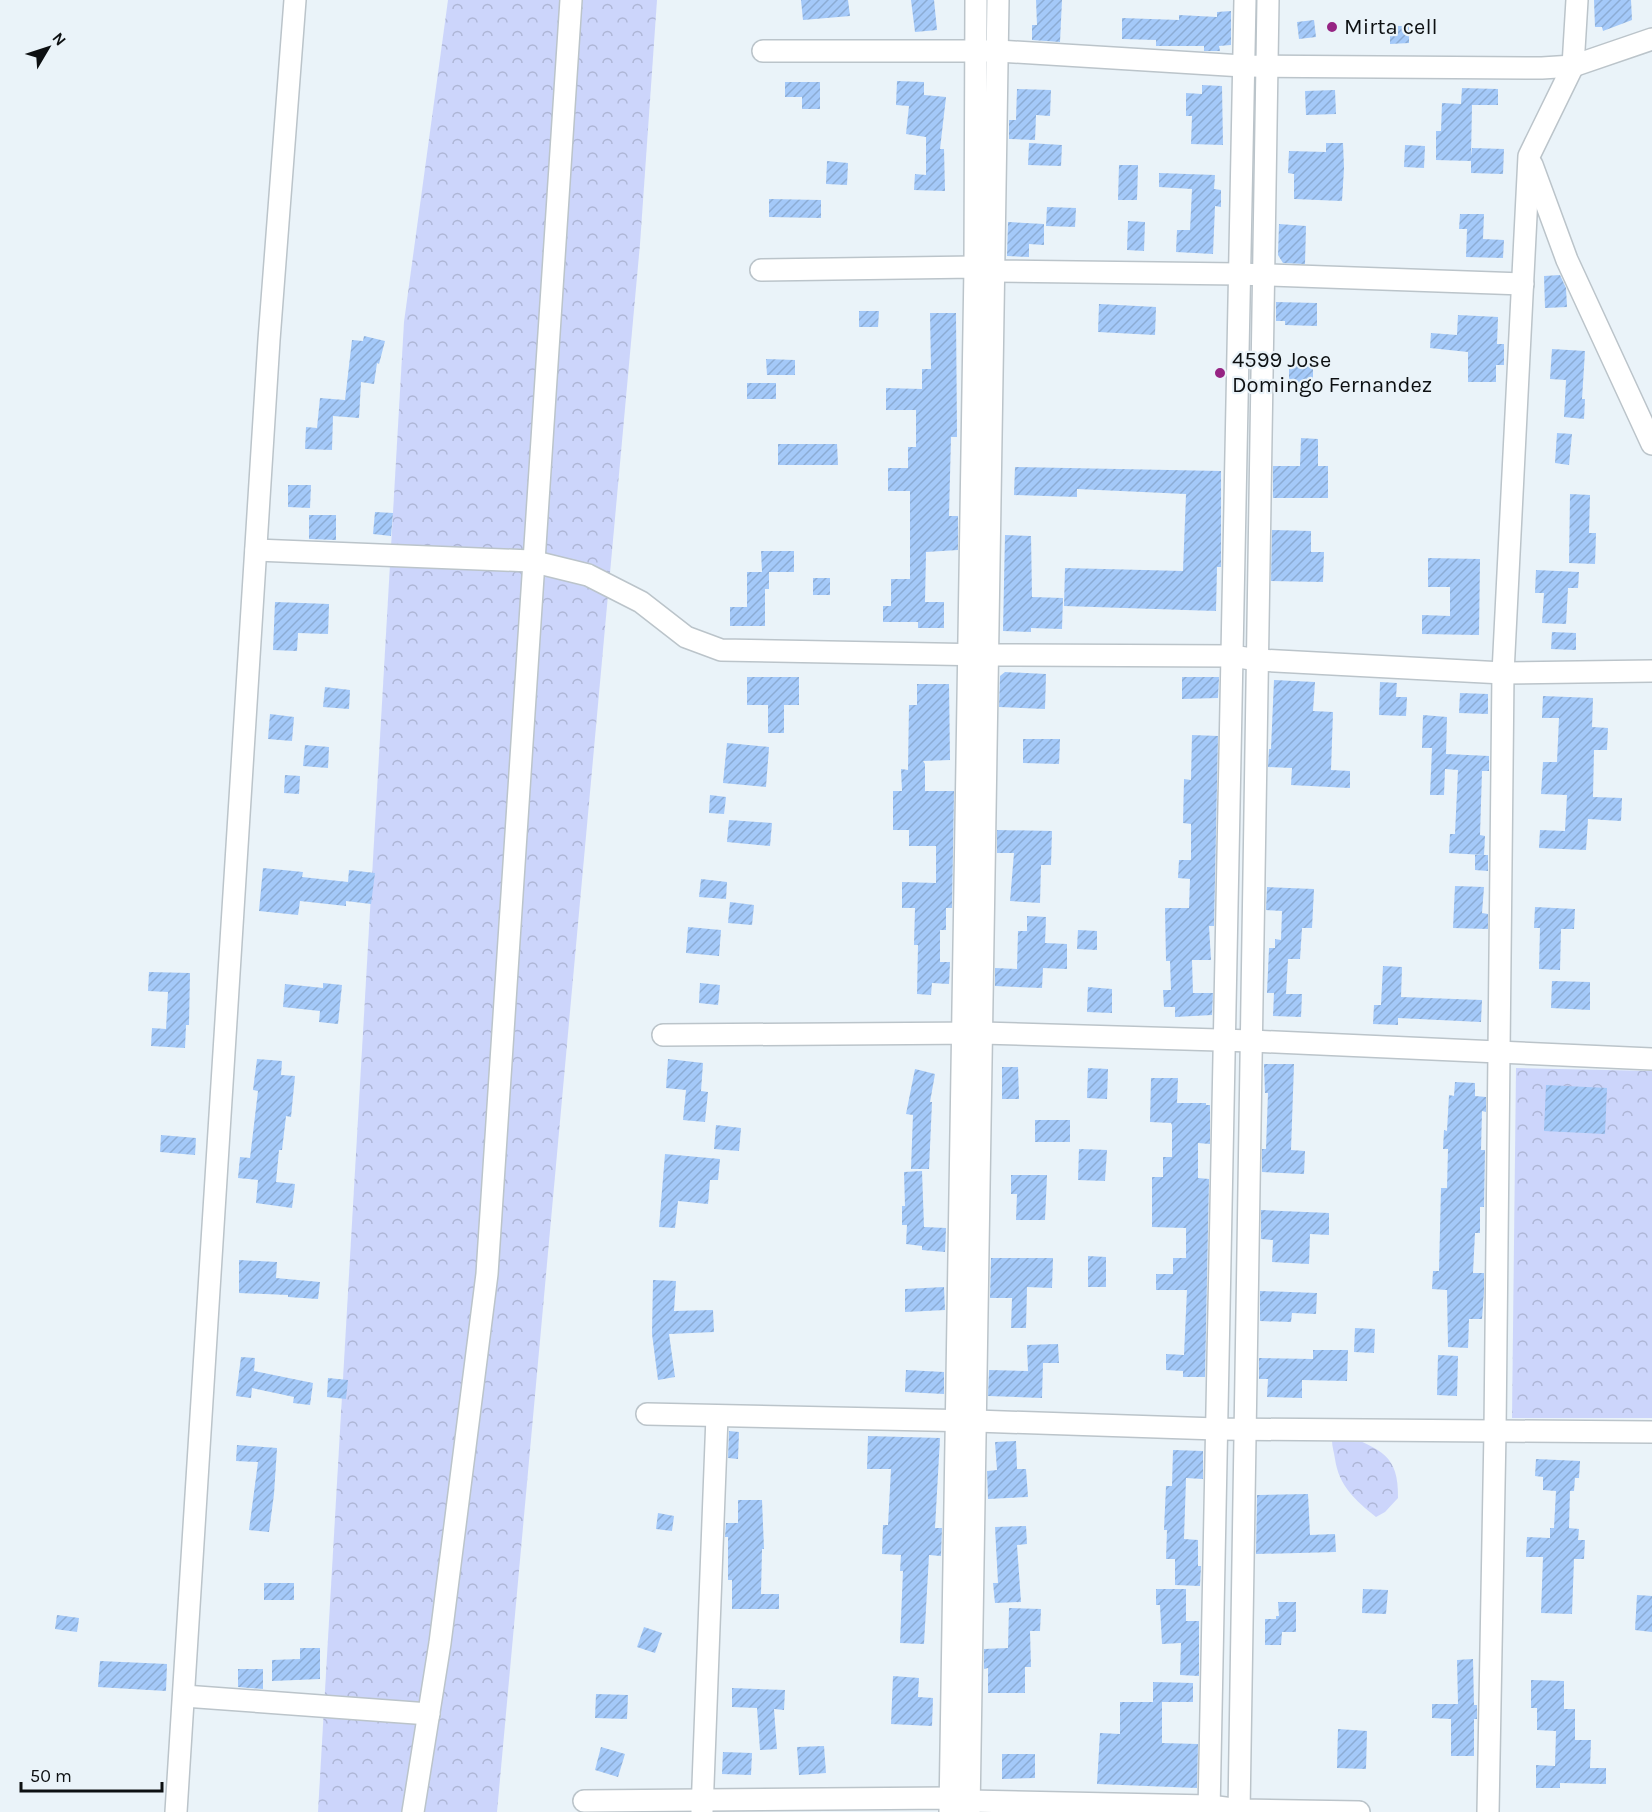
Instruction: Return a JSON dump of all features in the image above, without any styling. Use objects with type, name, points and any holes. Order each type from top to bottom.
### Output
[{"type":"street","points":[[176,1812],[269,340],[295,0]]},
{"type":"street","points":[[413,1812],[440,1643],[487,1274],[571,0]]},
{"type":"street","points":[[976,0],[975,52],[985,269]]},
{"type":"street","points":[[960,1806],[985,269],[998,51],[998,0]]},
{"type":"street","points":[[1210,1809],[1245,0]]},
{"type":"street","points":[[1240,1811],[1268,0]]},
{"type":"street","points":[[1488,1812],[1495,1431],[1503,673],[1529,156],[1573,66],[1576,0]]},
{"type":"street","points":[[763,51],[998,51],[1243,66],[1542,69],[1573,66],[1652,39]]},
{"type":"street","points":[[1529,156],[1567,260],[1652,444]]},
{"type":"street","points":[[761,270],[985,269],[1239,274],[1523,284]]},
{"type":"street","points":[[256,550],[533,561],[588,575],[641,602],[686,637],[721,650],[1232,656],[1258,660],[1503,673],[1652,671]]},
{"type":"street","points":[[663,1035],[972,1034],[1252,1041],[1652,1059]]},
{"type":"street","points":[[647,1414],[966,1420],[1217,1430],[1652,1432]]},
{"type":"street","points":[[702,1806],[717,1416]]},
{"type":"street","points":[[184,1696],[429,1714]]},
{"type":"street","points":[[585,1802],[702,1806],[960,1806],[1359,1812]]},
{"type":"green space","points":[[448,0],[657,0],[640,244],[497,1812],[318,1812],[404,322]]},
{"type":"green space","points":[[1516,1068],[1652,1071],[1652,1418],[1512,1418]]},
{"type":"green space","points":[[1346,1435],[1378,1450],[1391,1463],[1395,1472],[1398,1498],[1385,1512],[1376,1517],[1349,1492],[1337,1469],[1332,1440]]},
{"type":"building","points":[[801,0],[848,0],[850,16],[803,20]]},
{"type":"building","points":[[911,0],[934,0],[937,30],[915,32]]},
{"type":"building","points":[[1036,0],[1062,0],[1060,42],[1032,40],[1032,25],[1037,25]]},
{"type":"building","points":[[1594,0],[1631,0],[1632,20],[1603,31],[1602,27],[1595,27]]},
{"type":"building","points":[[1231,11],[1231,45],[1219,46],[1220,51],[1204,51],[1204,46],[1156,46],[1156,40],[1122,39],[1122,18],[1179,20],[1179,15],[1217,17],[1217,12]]},
{"type":"building","points":[[1314,20],[1316,37],[1299,39],[1297,22]]},
{"type":"building","points":[[1390,26],[1409,26],[1409,43],[1390,44]]},
{"type":"building","points":[[897,81],[924,82],[924,95],[946,97],[940,149],[944,149],[945,191],[914,190],[915,174],[926,175],[926,137],[906,134],[909,106],[896,105]]},
{"type":"building","points":[[785,82],[820,82],[820,109],[802,109],[802,97],[785,97]]},
{"type":"building","points":[[1202,85],[1222,86],[1223,145],[1191,144],[1192,116],[1186,116],[1186,93],[1202,94]]},
{"type":"building","points":[[1462,88],[1498,89],[1498,105],[1472,105],[1471,156],[1472,148],[1504,149],[1503,174],[1471,173],[1471,161],[1436,160],[1436,131],[1441,131],[1442,103],[1461,104]]},
{"type":"building","points":[[1017,89],[1051,90],[1050,116],[1036,115],[1035,140],[1009,139],[1009,120],[1016,120]]},
{"type":"building","points":[[1335,90],[1336,114],[1306,115],[1305,91]]},
{"type":"building","points":[[1029,143],[1062,145],[1061,166],[1028,165]]},
{"type":"building","points":[[1326,143],[1343,143],[1342,201],[1294,199],[1294,174],[1288,173],[1289,151],[1326,152]]},
{"type":"building","points":[[1405,145],[1425,146],[1424,168],[1404,167]]},
{"type":"building","points":[[827,161],[848,163],[847,185],[826,184]]},
{"type":"building","points":[[1119,165],[1138,165],[1137,200],[1118,200]]},
{"type":"building","points":[[1159,173],[1215,175],[1214,189],[1221,190],[1221,207],[1215,206],[1213,254],[1176,252],[1177,230],[1190,230],[1192,189],[1159,187]]},
{"type":"building","points":[[769,199],[821,200],[821,218],[769,217]]},
{"type":"building","points":[[1047,207],[1076,208],[1075,227],[1046,226]]},
{"type":"building","points":[[1460,214],[1484,214],[1483,239],[1504,240],[1503,258],[1466,257],[1467,229],[1459,229]]},
{"type":"building","points":[[1128,221],[1145,222],[1144,251],[1127,250]]},
{"type":"building","points":[[1008,222],[1044,224],[1044,245],[1029,244],[1029,257],[1007,256]]},
{"type":"building","points":[[1279,224],[1306,226],[1305,264],[1283,263],[1278,255]]},
{"type":"building","points":[[1560,275],[1566,288],[1567,307],[1545,308],[1544,276]]},
{"type":"building","points":[[1276,302],[1317,303],[1317,326],[1285,325],[1285,321],[1276,321]]},
{"type":"building","points":[[1099,304],[1156,307],[1155,335],[1098,332]]},
{"type":"building","points":[[859,311],[879,311],[878,327],[859,327]]},
{"type":"building","points":[[930,313],[956,313],[957,437],[951,437],[949,516],[958,516],[958,550],[926,552],[925,602],[944,602],[944,628],[918,628],[918,622],[883,622],[883,606],[891,606],[891,579],[910,579],[910,491],[888,491],[888,468],[908,468],[908,447],[916,447],[916,410],[886,410],[886,388],[922,389],[922,369],[931,369]]},
{"type":"building","points":[[1458,315],[1498,317],[1497,344],[1504,344],[1504,365],[1496,365],[1496,382],[1468,382],[1468,352],[1430,348],[1431,333],[1457,335]]},
{"type":"building","points":[[364,336],[385,341],[379,364],[377,363],[374,384],[361,382],[359,418],[333,416],[332,450],[305,449],[306,427],[317,428],[320,398],[345,400],[352,340],[363,341]]},
{"type":"building","points":[[1552,349],[1585,351],[1582,399],[1585,399],[1584,419],[1564,417],[1566,380],[1550,379]]},
{"type":"building","points":[[766,359],[795,360],[795,375],[767,375]]},
{"type":"building","points":[[1289,366],[1313,366],[1313,384],[1289,383]]},
{"type":"building","points":[[747,383],[776,383],[776,399],[747,399]]},
{"type":"building","points":[[1557,433],[1572,434],[1569,465],[1555,463]]},
{"type":"building","points":[[1301,438],[1318,439],[1318,466],[1328,466],[1328,498],[1273,498],[1273,466],[1300,466]]},
{"type":"building","points":[[778,444],[837,444],[838,465],[778,465]]},
{"type":"building","points":[[1015,467],[1221,471],[1221,567],[1217,567],[1216,611],[1064,606],[1065,568],[1183,571],[1186,494],[1077,489],[1077,497],[1014,495]]},
{"type":"building","points":[[288,485],[311,485],[310,508],[288,507]]},
{"type":"building","points":[[1570,494],[1590,495],[1589,533],[1596,533],[1595,564],[1569,563]]},
{"type":"building","points":[[375,512],[393,513],[391,536],[373,534]]},
{"type":"building","points":[[309,515],[336,515],[336,540],[309,539]]},
{"type":"building","points":[[1272,530],[1311,531],[1311,552],[1324,552],[1323,582],[1271,581]]},
{"type":"building","points":[[1005,535],[1031,536],[1032,597],[1063,598],[1062,629],[1031,628],[1031,632],[1003,631]]},
{"type":"building","points":[[761,551],[794,551],[794,572],[769,572],[769,589],[765,589],[765,626],[730,626],[730,607],[747,607],[747,572],[762,572]]},
{"type":"building","points":[[1428,558],[1480,559],[1479,635],[1422,634],[1422,615],[1450,616],[1450,587],[1428,587]]},
{"type":"building","points":[[1536,570],[1579,572],[1578,588],[1568,588],[1566,624],[1542,623],[1544,593],[1535,593]]},
{"type":"building","points":[[813,578],[830,578],[830,595],[813,595]]},
{"type":"building","points":[[275,602],[329,604],[328,634],[298,633],[297,651],[273,650]]},
{"type":"building","points":[[1552,632],[1576,633],[1576,650],[1551,649]]},
{"type":"building","points":[[1005,672],[1046,674],[1045,709],[999,707],[1000,676]]},
{"type":"building","points":[[747,677],[799,677],[799,705],[784,705],[784,733],[768,733],[768,705],[747,705]]},
{"type":"building","points":[[1182,677],[1219,677],[1218,698],[1182,699]]},
{"type":"building","points":[[1274,680],[1315,682],[1313,711],[1333,712],[1331,770],[1350,771],[1350,788],[1291,785],[1292,768],[1268,767]]},
{"type":"building","points":[[1380,682],[1397,683],[1396,697],[1407,697],[1406,716],[1379,715]]},
{"type":"building","points":[[917,684],[949,684],[950,760],[923,761],[925,791],[954,791],[952,908],[946,908],[946,930],[940,930],[940,962],[950,962],[949,984],[932,983],[931,995],[917,994],[918,945],[914,945],[915,908],[902,908],[902,882],[936,883],[936,846],[909,846],[909,830],[893,830],[893,791],[902,791],[901,769],[908,770],[909,705],[917,705]]},
{"type":"building","points":[[325,687],[350,690],[349,709],[323,707]]},
{"type":"building","points":[[1460,693],[1488,694],[1488,714],[1459,713]]},
{"type":"building","points":[[1543,696],[1593,698],[1592,727],[1608,728],[1607,750],[1594,750],[1593,797],[1622,798],[1621,821],[1588,819],[1586,850],[1539,848],[1540,830],[1565,831],[1567,795],[1541,794],[1543,762],[1557,762],[1559,718],[1542,718]]},
{"type":"building","points":[[270,714],[294,717],[292,741],[268,739]]},
{"type":"building","points":[[1423,715],[1447,717],[1446,754],[1489,756],[1489,771],[1482,771],[1480,835],[1485,836],[1484,855],[1449,853],[1450,834],[1455,834],[1458,770],[1445,769],[1444,795],[1430,795],[1432,748],[1422,748]]},
{"type":"building","points":[[1192,735],[1218,736],[1214,926],[1209,926],[1211,960],[1192,960],[1193,993],[1213,993],[1212,1015],[1175,1017],[1175,1007],[1164,1007],[1163,990],[1171,990],[1170,961],[1166,961],[1165,908],[1189,908],[1190,879],[1178,878],[1179,860],[1191,860],[1191,824],[1183,823],[1184,779],[1191,780]]},
{"type":"building","points":[[1023,739],[1060,739],[1059,764],[1023,763]]},
{"type":"building","points":[[727,743],[769,747],[766,787],[723,783]]},
{"type":"building","points":[[305,745],[329,747],[328,768],[303,766]]},
{"type":"building","points":[[285,775],[300,776],[299,794],[284,793]]},
{"type":"building","points":[[710,795],[726,797],[724,814],[709,813]]},
{"type":"building","points":[[729,820],[772,823],[770,846],[727,842]]},
{"type":"building","points":[[997,830],[1052,831],[1051,865],[1041,865],[1040,903],[1010,901],[1014,853],[997,853]]},
{"type":"building","points":[[1475,855],[1488,855],[1488,871],[1475,870]]},
{"type":"building","points":[[263,868],[303,872],[302,877],[348,882],[349,870],[375,873],[371,904],[346,901],[346,906],[300,901],[298,915],[259,911]]},
{"type":"building","points":[[701,879],[727,882],[726,899],[699,897]]},
{"type":"building","points":[[1455,886],[1484,887],[1482,913],[1488,914],[1488,929],[1453,928]]},
{"type":"building","points":[[1267,887],[1314,889],[1312,928],[1302,928],[1300,959],[1288,959],[1286,994],[1302,994],[1301,1017],[1273,1016],[1274,993],[1267,993],[1269,948],[1275,948],[1275,939],[1281,940],[1282,911],[1266,910]]},
{"type":"building","points":[[730,902],[754,905],[752,925],[728,923]]},
{"type":"building","points":[[1535,907],[1575,909],[1574,929],[1561,929],[1560,970],[1539,969],[1540,928],[1534,928]]},
{"type":"building","points":[[1027,916],[1046,917],[1045,943],[1067,944],[1067,969],[1043,968],[1042,988],[995,986],[995,968],[1017,969],[1018,931],[1027,931]]},
{"type":"building","points":[[688,927],[721,930],[719,956],[686,953]]},
{"type":"building","points":[[1078,930],[1097,931],[1097,950],[1077,949]]},
{"type":"building","points":[[1383,966],[1402,967],[1401,997],[1482,1000],[1481,1022],[1398,1018],[1398,1025],[1373,1024],[1374,1005],[1381,1005]]},
{"type":"building","points":[[149,972],[190,973],[189,1025],[186,1025],[185,1048],[151,1046],[152,1028],[166,1029],[168,992],[148,991]]},
{"type":"building","points":[[1552,981],[1590,982],[1590,1010],[1551,1008]]},
{"type":"building","points":[[323,983],[342,985],[338,1024],[319,1022],[320,1011],[283,1007],[285,984],[323,988]]},
{"type":"building","points":[[700,983],[720,985],[718,1005],[699,1003]]},
{"type":"building","points":[[1088,987],[1112,989],[1112,1013],[1087,1012]]},
{"type":"building","points":[[257,1059],[282,1061],[281,1075],[295,1076],[291,1117],[286,1116],[282,1150],[279,1150],[276,1182],[295,1184],[292,1208],[256,1203],[258,1180],[238,1178],[240,1157],[250,1158],[258,1091],[253,1090]]},
{"type":"building","points":[[668,1059],[703,1063],[701,1091],[708,1092],[705,1122],[683,1120],[686,1090],[666,1088]]},
{"type":"building","points":[[1264,1064],[1294,1064],[1291,1150],[1305,1151],[1304,1174],[1262,1172],[1262,1149],[1266,1149],[1268,1093],[1265,1093]]},
{"type":"building","points":[[1002,1067],[1018,1067],[1019,1099],[1002,1099]]},
{"type":"building","points":[[1088,1068],[1108,1069],[1107,1099],[1087,1098]]},
{"type":"building","points":[[915,1069],[935,1074],[930,1102],[932,1102],[929,1169],[911,1169],[913,1115],[906,1114]]},
{"type":"building","points":[[1151,1078],[1178,1078],[1177,1103],[1210,1105],[1210,1144],[1198,1143],[1198,1178],[1209,1179],[1205,1377],[1183,1377],[1183,1371],[1166,1370],[1166,1354],[1184,1355],[1187,1290],[1156,1290],[1156,1274],[1173,1274],[1173,1258],[1186,1258],[1186,1228],[1152,1227],[1152,1177],[1163,1177],[1163,1157],[1172,1157],[1172,1125],[1171,1123],[1150,1122]]},
{"type":"building","points":[[1455,1082],[1475,1083],[1475,1096],[1486,1097],[1486,1112],[1482,1111],[1481,1150],[1485,1150],[1484,1207],[1480,1207],[1480,1233],[1475,1233],[1473,1273],[1484,1273],[1484,1292],[1482,1319],[1469,1319],[1468,1348],[1448,1347],[1447,1290],[1432,1289],[1433,1271],[1439,1271],[1441,1188],[1447,1188],[1448,1149],[1443,1149],[1444,1130],[1447,1131],[1449,1095],[1454,1096]]},
{"type":"building","points":[[1546,1085],[1607,1088],[1605,1134],[1544,1131]]},
{"type":"building","points":[[1035,1120],[1070,1120],[1070,1142],[1035,1142]]},
{"type":"building","points":[[716,1125],[741,1128],[739,1151],[714,1149]]},
{"type":"building","points":[[161,1135],[196,1138],[195,1155],[160,1152]]},
{"type":"building","points":[[1079,1149],[1107,1150],[1105,1181],[1078,1180]]},
{"type":"building","points":[[665,1154],[720,1159],[718,1180],[710,1180],[708,1204],[678,1201],[675,1228],[659,1227]]},
{"type":"building","points":[[922,1171],[924,1227],[946,1228],[945,1252],[922,1250],[922,1246],[906,1244],[907,1225],[902,1225],[902,1206],[905,1206],[904,1172]]},
{"type":"building","points":[[1011,1175],[1047,1175],[1045,1220],[1016,1220],[1017,1194],[1011,1194]]},
{"type":"building","points":[[1261,1210],[1329,1213],[1329,1235],[1310,1234],[1309,1264],[1272,1262],[1273,1240],[1261,1239]]},
{"type":"building","points":[[1088,1256],[1106,1257],[1106,1287],[1088,1287]]},
{"type":"building","points":[[991,1258],[1053,1258],[1052,1288],[1027,1287],[1026,1328],[1011,1328],[1012,1298],[990,1298]]},
{"type":"building","points":[[239,1260],[277,1262],[276,1278],[320,1282],[318,1299],[239,1293]]},
{"type":"building","points":[[653,1280],[676,1281],[674,1311],[713,1310],[714,1332],[669,1334],[675,1377],[658,1380],[652,1334]]},
{"type":"building","points":[[944,1287],[945,1310],[905,1312],[905,1289]]},
{"type":"building","points":[[1260,1291],[1317,1293],[1316,1314],[1292,1313],[1291,1322],[1260,1321]]},
{"type":"building","points":[[1355,1328],[1375,1329],[1374,1353],[1354,1352]]},
{"type":"building","points":[[1058,1344],[1059,1363],[1043,1363],[1042,1398],[988,1396],[989,1370],[1028,1371],[1027,1345]]},
{"type":"building","points":[[1313,1350],[1348,1350],[1347,1381],[1302,1380],[1302,1398],[1267,1397],[1268,1379],[1259,1379],[1259,1358],[1313,1359]]},
{"type":"building","points":[[1438,1355],[1458,1356],[1457,1396],[1437,1395]]},
{"type":"building","points":[[241,1357],[255,1358],[254,1371],[313,1383],[310,1405],[293,1403],[294,1397],[252,1388],[251,1398],[236,1396]]},
{"type":"building","points":[[906,1370],[944,1372],[944,1394],[905,1392]]},
{"type":"building","points":[[328,1378],[348,1380],[346,1399],[327,1397]]},
{"type":"building","points":[[729,1431],[739,1432],[738,1459],[728,1458]]},
{"type":"building","points":[[868,1436],[940,1438],[935,1528],[942,1528],[941,1556],[929,1555],[924,1644],[900,1643],[903,1571],[900,1571],[901,1555],[882,1554],[883,1525],[888,1525],[891,1469],[867,1469]]},
{"type":"building","points":[[1016,1441],[1017,1469],[1026,1469],[1028,1497],[988,1499],[987,1471],[997,1470],[995,1442]]},
{"type":"building","points":[[237,1445],[277,1448],[269,1532],[249,1530],[258,1462],[236,1461]]},
{"type":"building","points":[[1173,1450],[1203,1451],[1203,1479],[1186,1478],[1184,1539],[1198,1540],[1198,1566],[1201,1566],[1200,1586],[1175,1585],[1175,1559],[1166,1559],[1167,1530],[1164,1530],[1166,1486],[1172,1486]]},
{"type":"building","points":[[1536,1459],[1580,1461],[1579,1478],[1575,1478],[1574,1491],[1570,1491],[1569,1528],[1579,1529],[1578,1540],[1585,1540],[1584,1559],[1574,1559],[1572,1614],[1541,1613],[1543,1557],[1526,1557],[1527,1537],[1550,1538],[1550,1528],[1554,1528],[1556,1491],[1543,1490],[1543,1477],[1535,1476]]},
{"type":"building","points":[[1308,1494],[1310,1535],[1335,1534],[1336,1552],[1256,1554],[1257,1495]]},
{"type":"building","points":[[738,1500],[762,1500],[764,1549],[762,1549],[761,1594],[779,1594],[779,1609],[732,1609],[732,1580],[728,1580],[728,1537],[725,1537],[726,1523],[738,1523]]},
{"type":"building","points":[[658,1513],[674,1516],[672,1531],[656,1529]]},
{"type":"building","points":[[1026,1526],[1027,1544],[1017,1545],[1021,1602],[995,1603],[993,1583],[998,1583],[995,1527]]},
{"type":"building","points":[[264,1583],[294,1583],[294,1600],[264,1600]]},
{"type":"building","points":[[1156,1589],[1186,1589],[1186,1621],[1199,1621],[1199,1676],[1180,1675],[1181,1643],[1162,1644],[1160,1605],[1156,1605]]},
{"type":"building","points":[[1363,1589],[1388,1590],[1386,1614],[1362,1613]]},
{"type":"building","points":[[1637,1595],[1652,1596],[1652,1632],[1635,1630]]},
{"type":"building","points":[[1278,1602],[1296,1602],[1296,1632],[1282,1632],[1281,1645],[1265,1645],[1265,1619],[1276,1619],[1276,1616],[1279,1616]]},
{"type":"building","points":[[1009,1608],[1041,1609],[1040,1631],[1030,1631],[1031,1667],[1025,1667],[1025,1693],[988,1693],[988,1668],[984,1669],[984,1649],[1008,1648]]},
{"type":"building","points":[[57,1615],[79,1618],[77,1632],[55,1629]]},
{"type":"building","points":[[644,1627],[662,1633],[655,1653],[637,1647]]},
{"type":"building","points":[[300,1648],[320,1648],[320,1679],[272,1681],[272,1660],[300,1659]]},
{"type":"building","points":[[1473,1659],[1474,1705],[1477,1705],[1477,1719],[1474,1719],[1474,1756],[1451,1756],[1451,1719],[1432,1718],[1432,1704],[1458,1704],[1457,1660]]},
{"type":"building","points":[[100,1661],[167,1664],[166,1691],[98,1687]]},
{"type":"building","points":[[238,1669],[263,1669],[263,1689],[238,1687]]},
{"type":"building","points":[[893,1676],[919,1678],[918,1697],[933,1698],[932,1726],[891,1724]]},
{"type":"building","points":[[1531,1680],[1564,1681],[1564,1709],[1575,1709],[1575,1740],[1591,1740],[1590,1768],[1606,1768],[1606,1784],[1560,1783],[1560,1788],[1536,1788],[1536,1765],[1555,1766],[1556,1731],[1537,1730],[1537,1708],[1531,1708]]},
{"type":"building","points":[[1153,1682],[1193,1683],[1193,1702],[1162,1702],[1162,1743],[1198,1744],[1197,1788],[1097,1784],[1100,1733],[1120,1734],[1120,1702],[1153,1702]]},
{"type":"building","points":[[732,1688],[785,1690],[784,1710],[774,1709],[777,1749],[760,1750],[757,1708],[732,1707]]},
{"type":"building","points":[[596,1694],[628,1695],[627,1719],[595,1718]]},
{"type":"building","points":[[1338,1729],[1367,1731],[1366,1769],[1337,1768]]},
{"type":"building","points":[[824,1746],[826,1773],[799,1775],[797,1747]]},
{"type":"building","points":[[601,1747],[625,1754],[618,1777],[595,1770]]},
{"type":"building","points":[[723,1752],[752,1753],[751,1775],[722,1774]]},
{"type":"building","points":[[1002,1754],[1035,1754],[1035,1778],[1002,1779]]},
{"type":"place","name":"Mirta cell","points":[[1332,27]]},
{"type":"place","name":"4599 Jose Domingo Fernandez","points":[[1220,373]]}]
